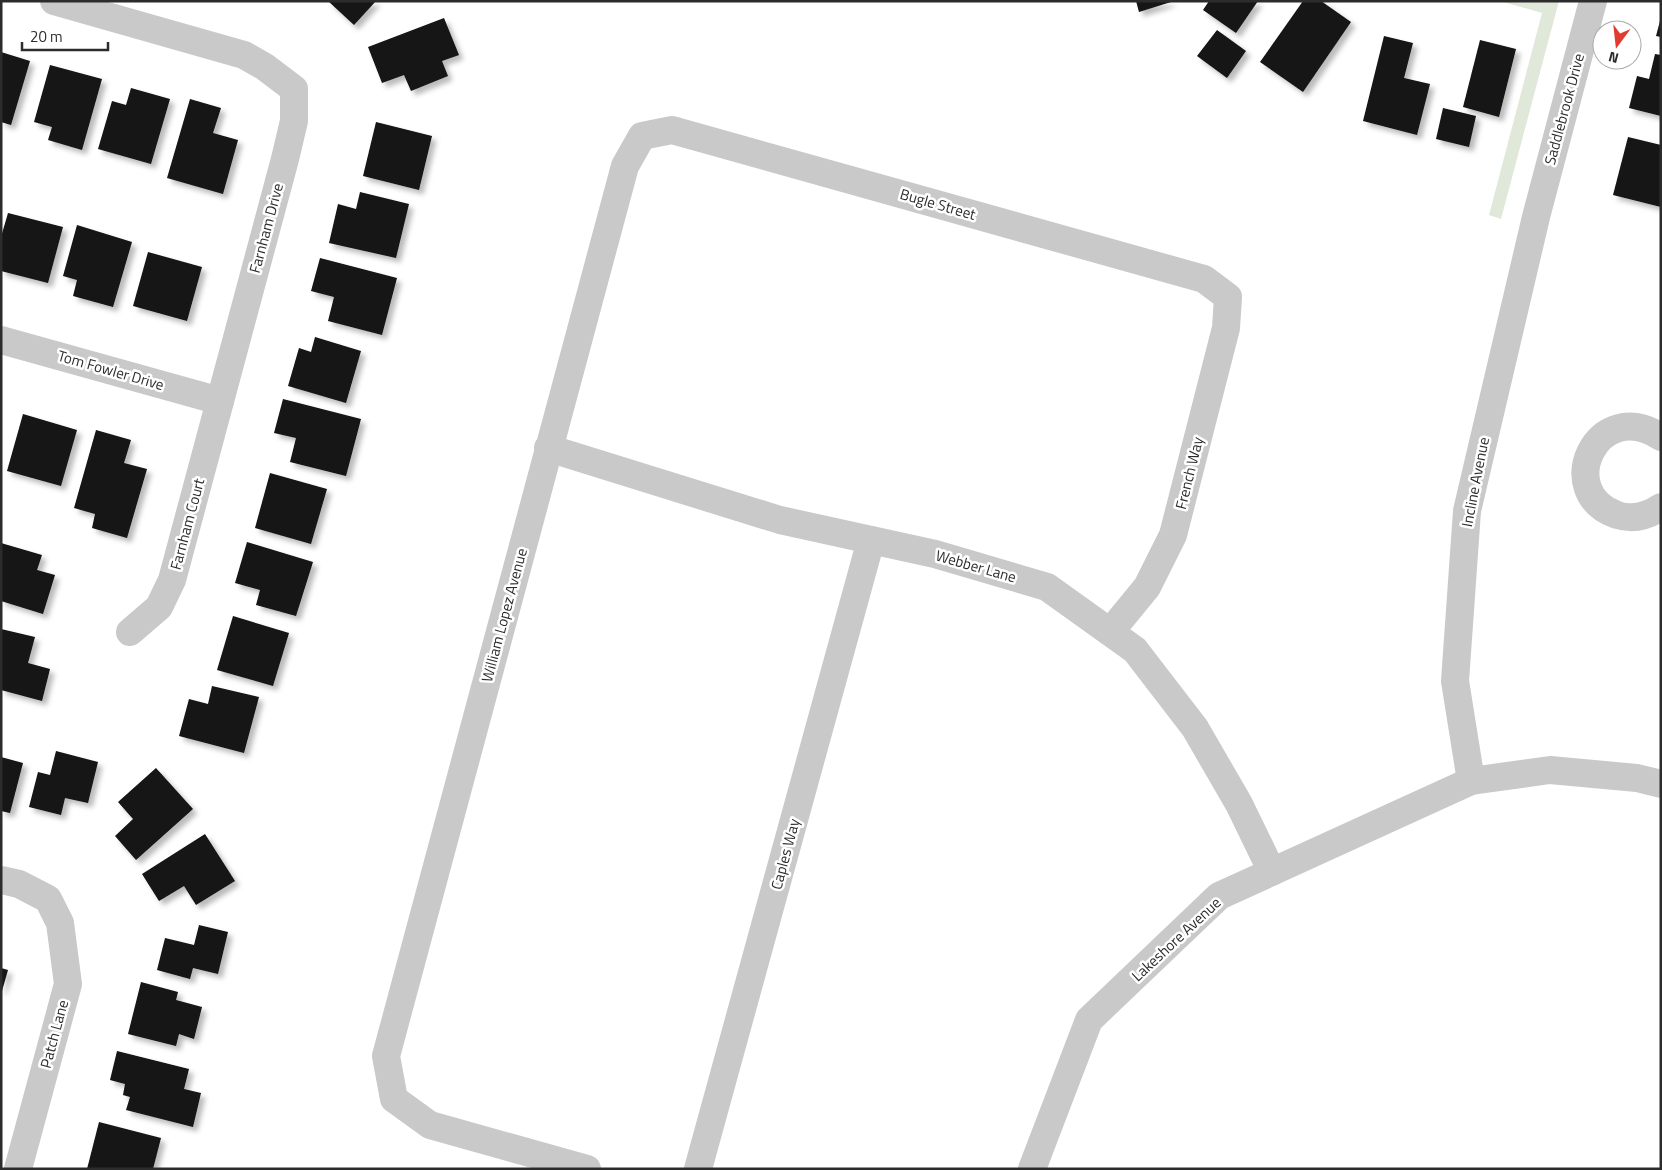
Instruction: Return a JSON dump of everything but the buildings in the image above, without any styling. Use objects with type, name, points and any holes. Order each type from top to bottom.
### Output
[{"type":"street","name":"Farnham Drive","points":[[54,1],[244,55],[265,66],[294,90],[294,121],[220,401]]},
{"type":"street","name":"Saddlebrook Drive","points":[[1536,217],[1593,1]]},
{"type":"street","name":"Bugle Street","points":[[642,136],[672,130],[1204,279],[1228,298]]},
{"type":"street","name":"William Lopez Avenue","points":[[587,1169],[430,1125],[394,1099],[386,1056],[625,166],[642,136]]},
{"type":"street","name":"Incline Avenue","points":[[1472,781],[1455,681],[1467,511],[1536,217]]},
{"type":"street","name":"French Way","points":[[1110,632],[1147,588],[1173,535],[1226,328],[1228,298]]},
{"type":"street","name":"Tom Fowler Drive","points":[[1,340],[220,401]]},
{"type":"street","name":"Farnham Court","points":[[130,632],[159,607],[172,580],[220,401]]},
{"type":"street","points":[[1661,437],[1649,429],[1633,426],[1618,428],[1604,434],[1593,446],[1586,460],[1585,476],[1589,491],[1598,503],[1609,512],[1623,517],[1638,517],[1652,513],[1661,506]]},
{"type":"street","name":"Webber Lane","points":[[548,448],[780,520],[936,554],[1047,587],[1135,650],[1195,728],[1239,804],[1272,872]]},
{"type":"street","name":"Caples Way","points":[[698,1169],[871,540]]},
{"type":"street","name":"Lakeshore Avenue","points":[[1032,1169],[1090,1020],[1219,896],[1472,781],[1550,770],[1637,778],[1661,784]]},
{"type":"street","name":"Patch Lane","points":[[1,880],[19,884],[48,899],[60,924],[68,984],[18,1169]]},
{"type":"green space","points":[[1500,1],[1559,1],[1501,219],[1489,215],[1542,13]]}]
